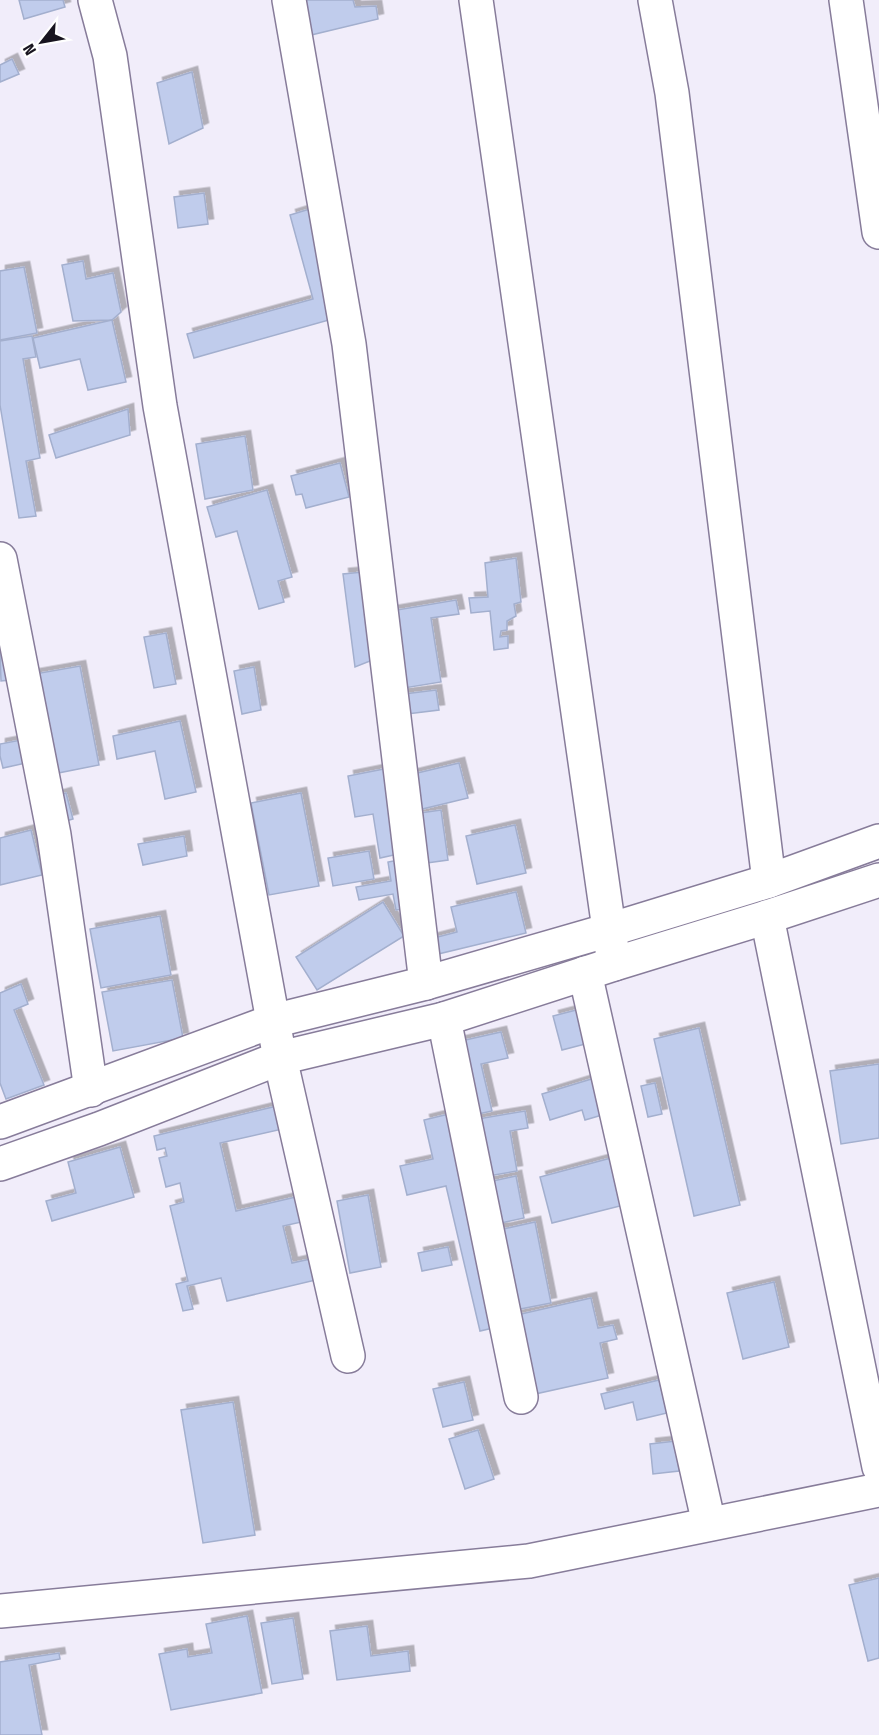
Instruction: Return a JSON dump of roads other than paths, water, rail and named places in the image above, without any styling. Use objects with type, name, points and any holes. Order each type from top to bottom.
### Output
[{"type":"street","points":[[95,0],[110,57],[160,406],[273,1021],[348,1356]]},
{"type":"street","points":[[289,0],[349,344],[426,983]]},
{"type":"street","points":[[476,0],[609,930],[600,968],[709,1524]]},
{"type":"street","points":[[655,0],[672,93],[769,881]]},
{"type":"street","points":[[846,0],[879,232]]},
{"type":"street","points":[[0,559],[54,835],[91,1090]]},
{"type":"street","points":[[0,1122],[273,1021],[426,983],[609,930],[769,881],[879,841]]},
{"type":"street","points":[[0,1164],[99,1129],[280,1058],[444,1018],[879,880]]},
{"type":"street","points":[[767,917],[879,1467]]},
{"type":"street","points":[[444,1018],[521,1398]]},
{"type":"street","points":[[0,1611],[529,1561],[879,1490]]}]
